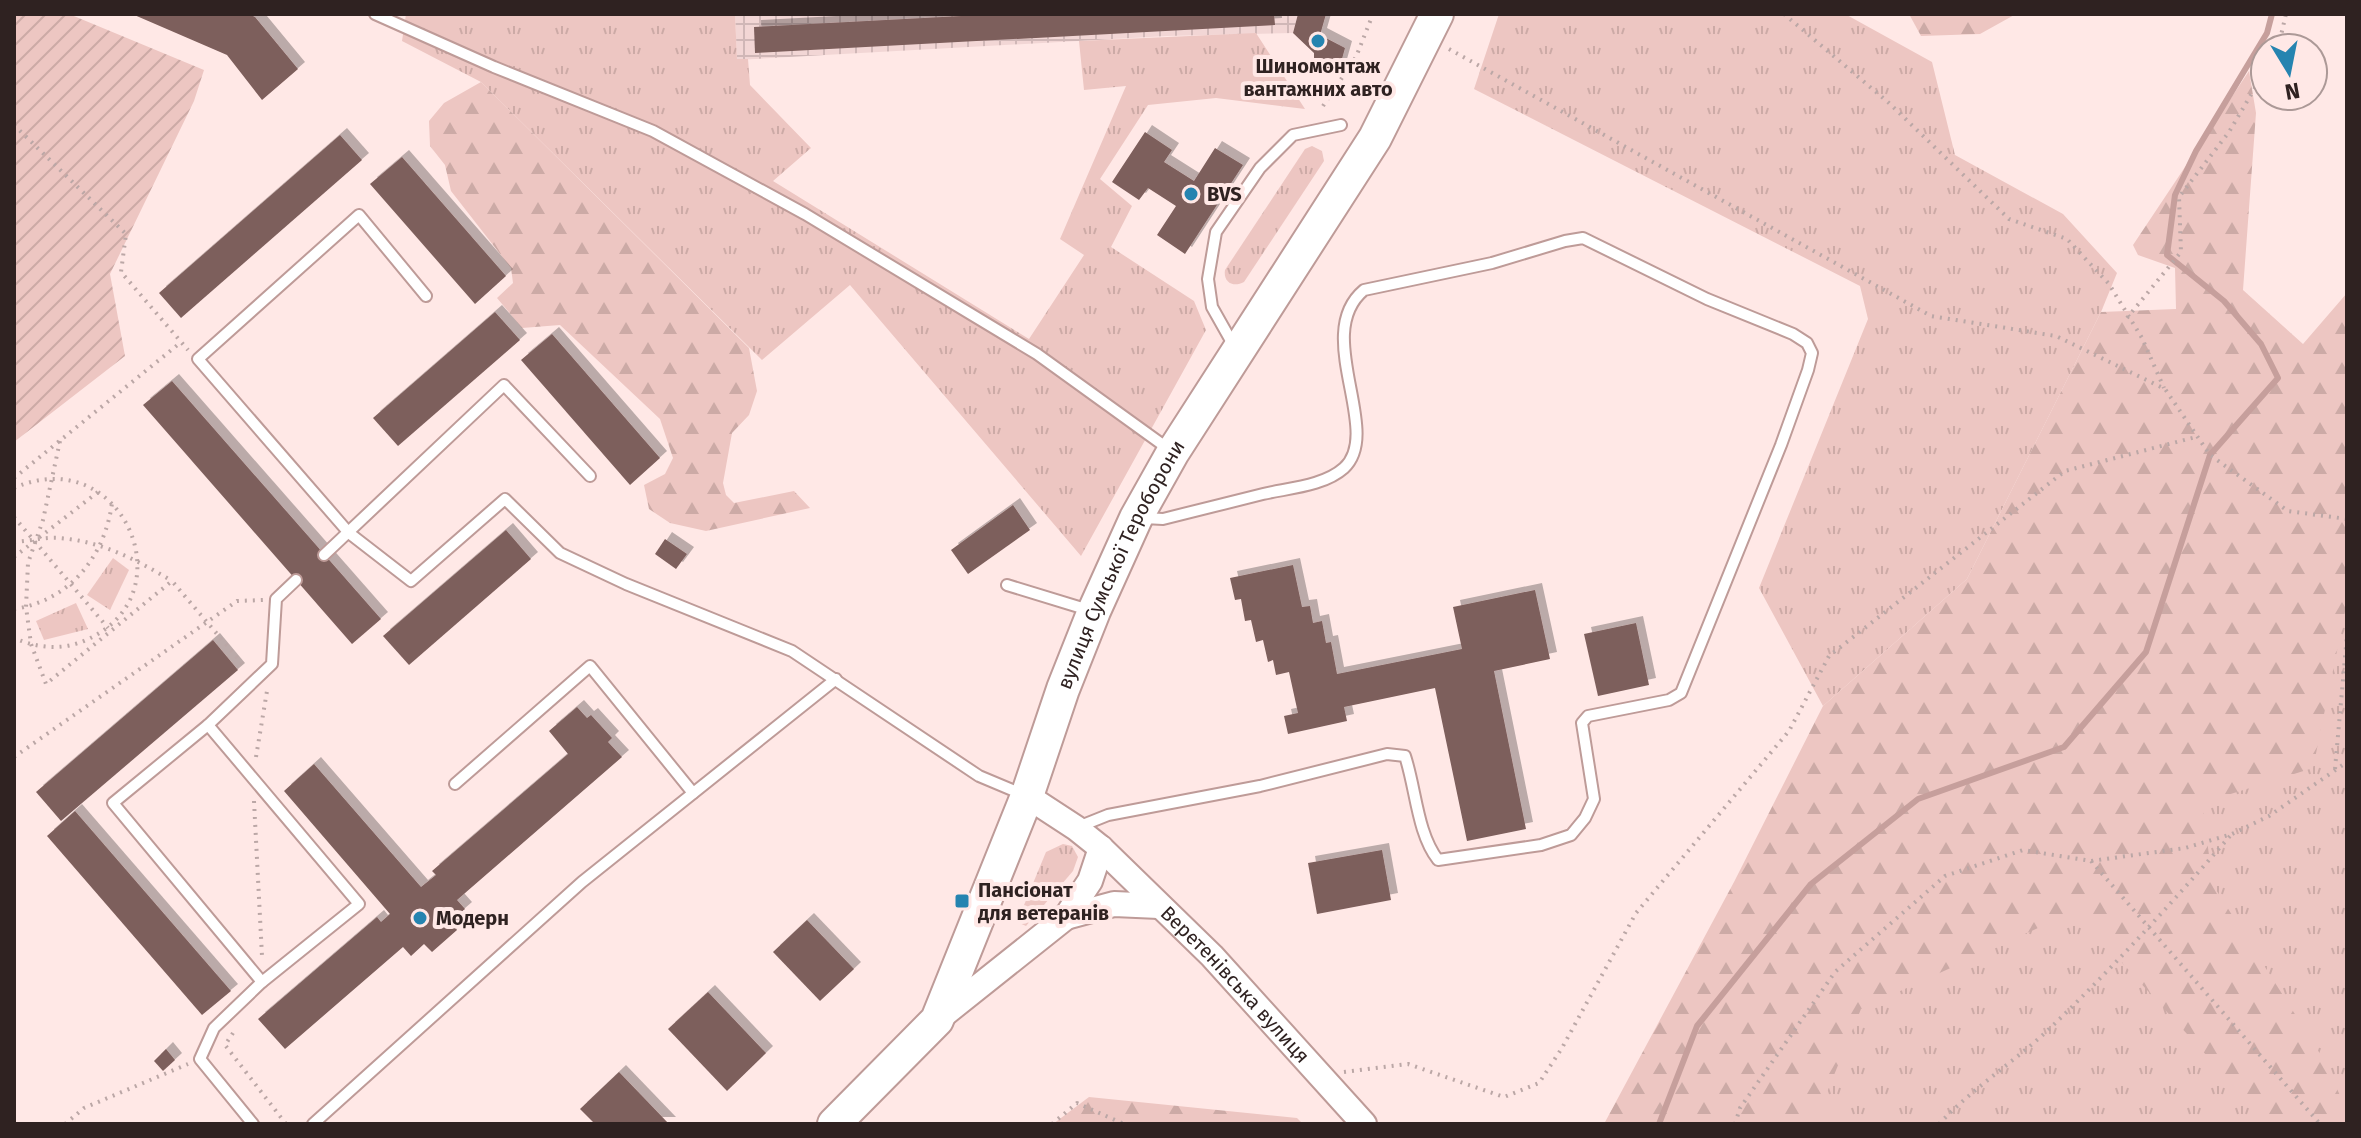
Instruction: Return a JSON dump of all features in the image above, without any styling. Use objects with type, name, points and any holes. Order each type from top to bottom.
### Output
[{"type":"main road","name":"вулиця Сумської Тероборони","points":[[834,1124],[937,1020],[1027,796],[1063,689],[1136,518],[1173,452],[1375,138],[1431,25]]},
{"type":"street","name":"Веретенівська вулиця","points":[[1027,796],[1101,848],[1212,956],[1364,1124]]},
{"type":"street","points":[[937,1020],[1066,917],[1090,881],[1101,848]]},
{"type":"street","points":[[1066,917],[1114,904],[1159,906]]},
{"type":"lane","points":[[375,14],[494,67],[653,131],[805,214],[1037,354],[1173,452]]},
{"type":"lane","points":[[1237,351],[1212,307],[1208,279],[1216,232],[1260,168],[1293,135],[1341,125]]},
{"type":"lane","points":[[426,296],[359,215],[198,359],[349,533],[411,581],[505,499],[560,553],[626,584],[792,651],[979,776],[1027,796]]},
{"type":"lane","points":[[1076,828],[1108,815],[1260,786],[1387,754],[1405,756],[1428,847],[1438,860],[1541,845],[1571,835],[1585,818],[1594,799],[1582,723],[1588,716],[1669,700],[1681,693],[1781,445],[1812,353],[1807,343],[1793,334],[1707,299],[1583,238],[1492,263],[1364,290],[1352,300],[1346,314],[1345,358],[1357,431],[1354,454],[1344,469],[1320,481],[1163,519],[1136,518]]},
{"type":"lane","points":[[324,555],[504,385],[590,476]]},
{"type":"lane","points":[[262,982],[113,803],[208,725],[272,664],[276,599],[296,580]]},
{"type":"lane","points":[[1007,585],[1094,611]]},
{"type":"lane","points":[[455,784],[590,666],[693,793]]},
{"type":"lane","points":[[313,1124],[582,882],[836,679]]},
{"type":"lane","points":[[208,725],[359,904],[262,982],[214,1028],[200,1059],[253,1124]]},
{"type":"path","points":[[1323,106],[1356,57],[1373,14]]},
{"type":"path","points":[[1784,14],[1889,103],[2009,219],[2067,239],[2109,284],[2142,338],[2165,389],[2210,455],[2288,511],[2347,519]]},
{"type":"path","points":[[1431,25],[1931,316],[2056,336],[2165,389]]},
{"type":"path","points":[[2127,318],[2181,252],[2179,197],[2229,132],[2249,98]]},
{"type":"path","points":[[14,125],[126,234],[121,272],[198,359]]},
{"type":"path","points":[[14,478],[181,343]]},
{"type":"path","points":[[1319,1075],[1408,1064],[1504,1097],[1539,1083],[1562,1048],[1636,913],[1789,731],[1829,656],[2065,471],[2196,437]]},
{"type":"path","points":[[60,441],[43,520],[28,563],[26,607],[31,644],[46,684],[172,581]]},
{"type":"path","points":[[14,488],[52,479],[68,480],[98,492],[112,503],[130,529],[137,561],[133,591],[109,630],[71,645],[47,647],[14,638]]},
{"type":"path","points":[[14,557],[98,492]]},
{"type":"path","points":[[14,609],[50,597],[87,567],[102,546],[112,503]]},
{"type":"path","points":[[14,517],[109,630]]},
{"type":"path","points":[[14,542],[58,538],[102,546],[137,561],[172,581],[256,679]]},
{"type":"path","points":[[14,757],[237,601],[276,599]]},
{"type":"path","points":[[2335,769],[2347,635]]},
{"type":"path","points":[[262,982],[253,777],[272,664]]},
{"type":"path","points":[[1735,1124],[1740,1108],[1835,972],[1945,876],[2023,850],[2091,861],[2185,848],[2232,834],[2269,816],[2347,762]]},
{"type":"path","points":[[1939,1124],[1962,1100],[2044,1033],[2151,927],[2232,834]]},
{"type":"path","points":[[2091,861],[2320,1124]]},
{"type":"path","points":[[234,1032],[225,1045],[286,1124]]},
{"type":"path","points":[[65,1124],[84,1108],[200,1059]]},
{"type":"path","points":[[1052,1124],[1077,1103],[1124,1124]]},
{"type":"shaded area","points":[[735,14],[1298,14],[1293,33],[1167,36],[737,60]]},
{"type":"green space","points":[[14,14],[69,14],[204,70],[194,101],[110,274],[125,356],[14,442]]},
{"type":"green space","points":[[406,14],[735,14],[737,59],[748,59],[750,85],[811,148],[773,181],[1029,339],[1084,255],[1060,239],[1126,86],[1084,90],[1079,41],[1256,33],[1305,109],[1216,98],[1148,105],[1100,179],[1132,206],[1111,247],[1194,301],[1206,330],[1081,556],[850,285],[762,360],[481,82],[402,41]]},
{"type":"green space","points":[[1499,14],[1845,14],[1932,62],[1955,155],[2063,214],[2117,273],[2101,312],[1967,579],[1823,706],[1759,588],[1868,319],[1860,286],[1474,89]]},
{"type":"green space","points":[[1909,14],[2016,14],[1980,34],[1921,36]]},
{"type":"green space","points":[[2249,71],[2249,112],[2256,113],[2243,290],[2303,344],[2347,293],[2347,602],[2313,768],[2202,803],[2213,885],[2324,1060],[2347,1111],[2347,1124],[2269,1124],[2075,911],[1861,1009],[1814,1124],[1604,1124],[1734,882],[1823,706],[1967,579],[2101,312],[2176,309],[2175,268],[2138,255],[2133,245]]},
{"type":"green space","points":[[481,82],[749,348],[757,391],[749,415],[732,433],[723,483],[726,495],[734,503],[794,491],[810,508],[706,531],[670,523],[649,509],[644,485],[665,474],[673,458],[660,419],[560,325],[522,328],[497,298],[513,283],[511,268],[451,191],[445,165],[430,146],[429,121],[444,103]]},
{"type":"green space","points":[[1312,146],[1322,151],[1324,161],[1244,282],[1230,283],[1225,270],[1305,149]]},
{"type":"green space","points":[[2347,441],[2347,1124],[1638,1124]]},
{"type":"green space","points":[[113,558],[129,570],[110,610],[87,595]]},
{"type":"green space","points":[[76,603],[88,629],[44,640],[36,621]]},
{"type":"green space","points":[[1063,844],[1072,846],[1078,857],[1073,871],[1026,926],[1017,922],[1046,852]]},
{"type":"green space","points":[[1089,1097],[1297,1118],[1303,1124],[1053,1124]]},
{"type":"building","points":[[132,14],[249,14],[255,17],[298,69],[262,100],[227,55]]},
{"type":"building","points":[[999,14],[1274,14],[1275,25],[755,53],[754,27]]},
{"type":"building","name":"Шиномонтаж вантажних авто","points":[[1298,14],[1326,14],[1320,35],[1345,48],[1338,73],[1314,63],[1314,53],[1293,33]]},
{"type":"building","name":"BVS","points":[[1145,132],[1172,150],[1164,162],[1194,181],[1215,148],[1243,165],[1185,254],[1157,235],[1176,206],[1148,188],[1139,200],[1112,182]]},
{"type":"building","points":[[340,135],[362,160],[181,318],[159,293]]},
{"type":"building","points":[[402,157],[506,276],[475,304],[370,184]]},
{"type":"building","points":[[495,312],[520,340],[398,446],[373,418]]},
{"type":"building","points":[[552,334],[660,458],[630,485],[521,360]]},
{"type":"building","points":[[172,381],[381,619],[352,644],[143,405]]},
{"type":"building","points":[[1013,505],[1030,530],[968,574],[951,550]]},
{"type":"building","points":[[506,530],[531,559],[409,665],[383,636]]},
{"type":"building","points":[[665,539],[687,554],[676,569],[655,554]]},
{"type":"building","points":[[1293,565],[1302,607],[1310,606],[1313,623],[1322,621],[1326,643],[1331,642],[1337,674],[1462,649],[1453,607],[1535,590],[1550,659],[1494,671],[1526,829],[1467,841],[1435,688],[1344,707],[1347,721],[1288,734],[1284,716],[1298,713],[1289,672],[1276,675],[1273,660],[1268,662],[1263,640],[1256,642],[1251,620],[1245,621],[1241,599],[1235,600],[1230,578]]},
{"type":"building","points":[[1636,623],[1649,685],[1598,696],[1584,634]]},
{"type":"building","points":[[213,640],[238,670],[61,821],[36,792]]},
{"type":"building","points":[[577,707],[587,718],[591,715],[612,738],[608,742],[622,757],[457,900],[465,909],[450,922],[457,930],[432,952],[424,944],[411,956],[403,947],[285,1049],[258,1019],[377,917],[381,922],[390,914],[284,791],[314,764],[421,887],[436,875],[432,871],[568,754],[549,731]]},
{"type":"building","points":[[75,811],[231,991],[202,1015],[47,836]]},
{"type":"building","points":[[1382,850],[1391,900],[1317,914],[1308,863]]},
{"type":"building","points":[[807,920],[854,969],[820,1001],[773,952]]},
{"type":"building","points":[[708,992],[766,1053],[727,1091],[668,1029]]},
{"type":"building","points":[[166,1049],[175,1060],[163,1071],[154,1061]]},
{"type":"building","points":[[619,1072],[669,1124],[595,1124],[580,1109]]},
{"type":"waterway","points":[[1659,1124],[1697,1026],[1811,884],[1918,799],[2064,747],[2146,652],[2210,455],[2278,378],[2261,344],[2224,301],[2167,255],[2175,195],[2196,151],[2267,33],[2272,14]]},
{"type":"place","name":"Шиномонтаж вантажних авто","points":[[1318,41]]},
{"type":"place","name":"BVS","points":[[1191,194]]},
{"type":"place","name":"Пансіонат для ветеранів","points":[[962,901]]},
{"type":"place","name":"Модерн","points":[[420,918]]}]
